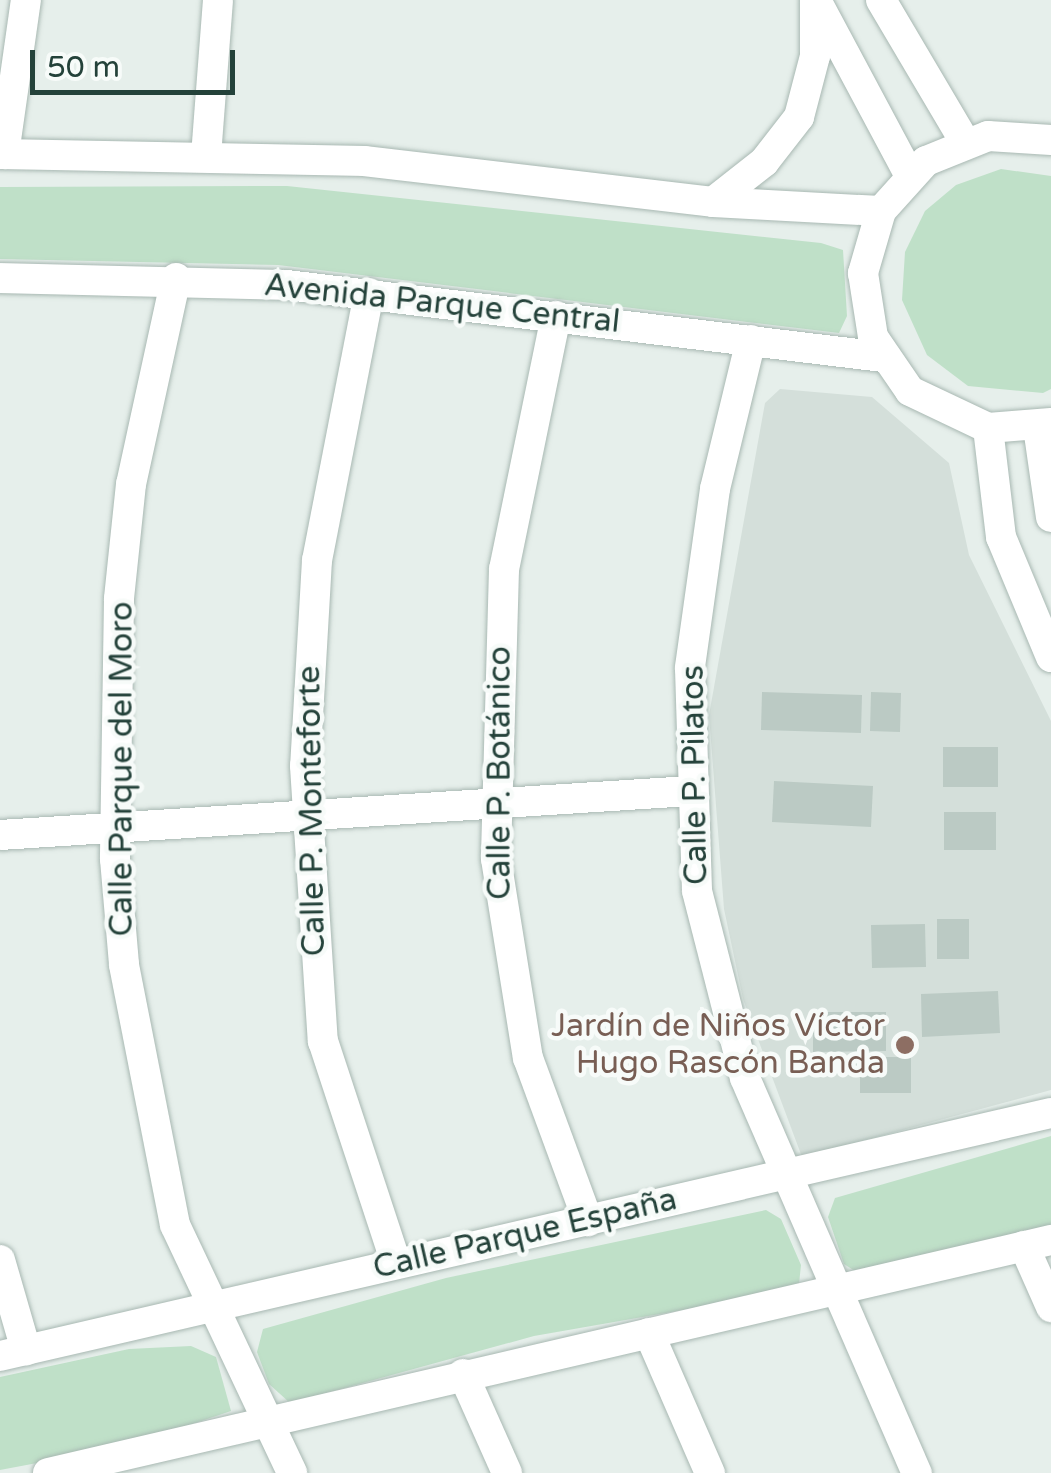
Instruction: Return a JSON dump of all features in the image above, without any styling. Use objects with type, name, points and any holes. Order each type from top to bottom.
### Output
[{"type":"street","points":[[26,0],[2,154],[364,161],[712,202],[881,210]]},
{"type":"street","points":[[206,156],[218,0]]},
{"type":"street","points":[[712,202],[764,162],[799,116],[816,56],[815,0]]},
{"type":"street","points":[[815,0],[910,174]]},
{"type":"street","points":[[881,0],[965,142]]},
{"type":"street","points":[[1051,140],[965,142],[910,174],[881,210],[863,284],[883,357],[928,404],[988,428],[1044,425],[1051,518]]},
{"type":"street","name":"Avenida Parque Central","points":[[0,278],[176,278],[369,293],[883,357]]},
{"type":"street","name":"Calle Parque del Moro","points":[[176,278],[129,503],[115,828],[137,1058],[174,1225],[292,1473]]},
{"type":"street","name":"Calle P. Monteforte","points":[[369,293],[317,560],[307,817],[323,1040],[396,1262]]},
{"type":"street","name":"Calle P. Botánico","points":[[556,316],[504,569],[496,806],[501,931],[524,1044],[588,1221]]},
{"type":"street","name":"Calle P. Pilatos","points":[[751,340],[698,587],[689,792],[718,996],[788,1174],[916,1473]]},
{"type":"street","points":[[988,428],[1006,556],[1051,658]]},
{"type":"street","points":[[0,835],[689,792]]},
{"type":"street","name":"Calle Parque España","points":[[13,1353],[1051,1112]]},
{"type":"street","points":[[48,1473],[86,1469],[267,1417],[1038,1243],[1051,1308]]},
{"type":"street","points":[[0,1260],[13,1353]]},
{"type":"street","points":[[648,1333],[710,1473]]},
{"type":"street","points":[[463,1374],[507,1473]]},
{"type":"shaded area","points":[[780,389],[872,397],[949,463],[969,555],[1051,721],[1051,1090],[802,1157],[743,999],[724,909],[709,715],[765,403]]},
{"type":"green space","points":[[1001,169],[1051,176],[1051,389],[1043,393],[968,386],[927,355],[902,300],[905,252],[925,211],[956,185]]},
{"type":"green space","points":[[287,186],[821,243],[843,250],[847,316],[839,333],[278,265],[0,259],[0,187]]},
{"type":"green space","points":[[1051,1136],[1051,1227],[861,1275],[844,1264],[828,1217],[835,1198]]},
{"type":"green space","points":[[766,1210],[781,1219],[801,1265],[799,1284],[780,1293],[534,1336],[290,1403],[269,1384],[257,1352],[263,1329],[446,1278]]},
{"type":"green space","points":[[191,1346],[216,1357],[231,1411],[127,1446],[0,1470],[0,1377],[129,1349]]},
{"type":"building","points":[[762,692],[862,695],[861,733],[761,730]]},
{"type":"building","points":[[871,692],[901,693],[900,732],[870,731]]},
{"type":"building","points":[[943,747],[998,747],[998,787],[943,787]]},
{"type":"building","points":[[774,781],[873,786],[871,827],[772,822]]},
{"type":"building","points":[[944,812],[996,812],[996,850],[944,850]]},
{"type":"building","points":[[937,919],[969,919],[969,959],[937,959]]},
{"type":"building","points":[[925,924],[926,967],[872,968],[871,925]]},
{"type":"building","points":[[998,991],[1000,1033],[922,1037],[921,994]]},
{"type":"building","points":[[813,1012],[886,1012],[886,1051],[813,1052]]},
{"type":"building","points":[[860,1057],[911,1057],[911,1093],[860,1093]]},
{"type":"place","name":"Jardín de Niños Víctor Hugo Rascón Banda","points":[[905,1045]]}]
